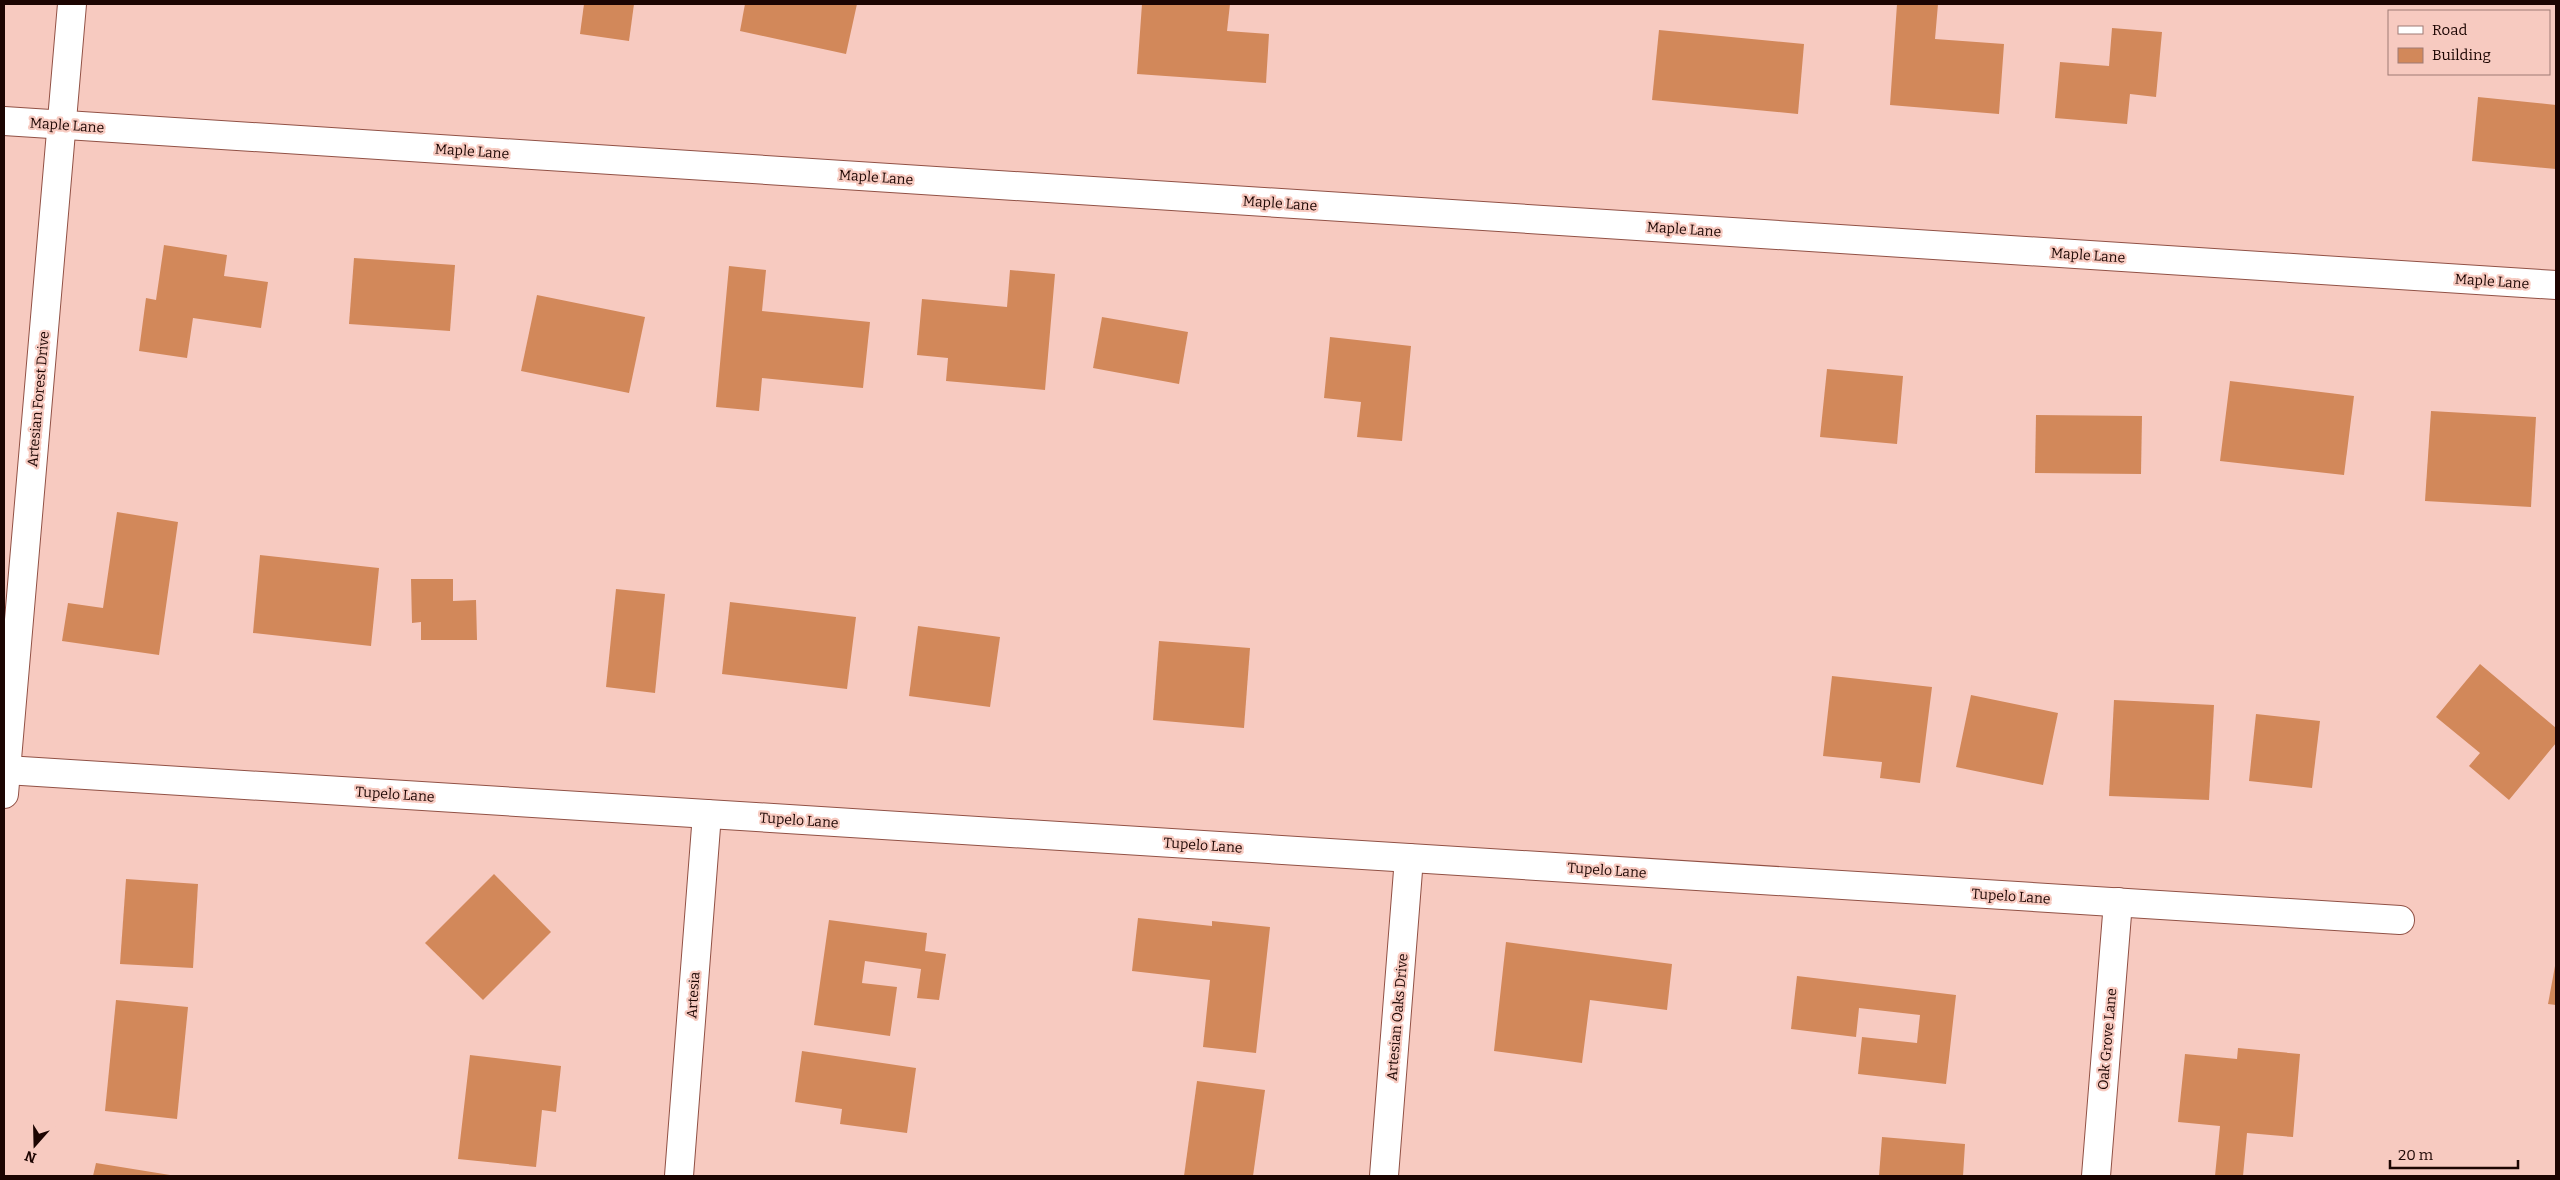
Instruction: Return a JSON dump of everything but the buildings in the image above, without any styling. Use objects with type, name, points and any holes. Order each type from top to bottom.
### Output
[{"type":"street","name":"Artesian Forest Drive","points":[[5,782],[72,4]]},
{"type":"street","name":"Maple Lane","points":[[4,121],[2556,286]]},
{"type":"street","name":"Tupelo Lane","points":[[5,782],[707,814],[2400,920]]},
{"type":"street","name":"Artesia","points":[[679,1176],[707,814]]},
{"type":"street","name":"Artesian Oaks Drive","points":[[1384,1176],[1409,858]]},
{"type":"street","name":"Oak Grove Lane","points":[[2096,1176],[2118,902]]}]
